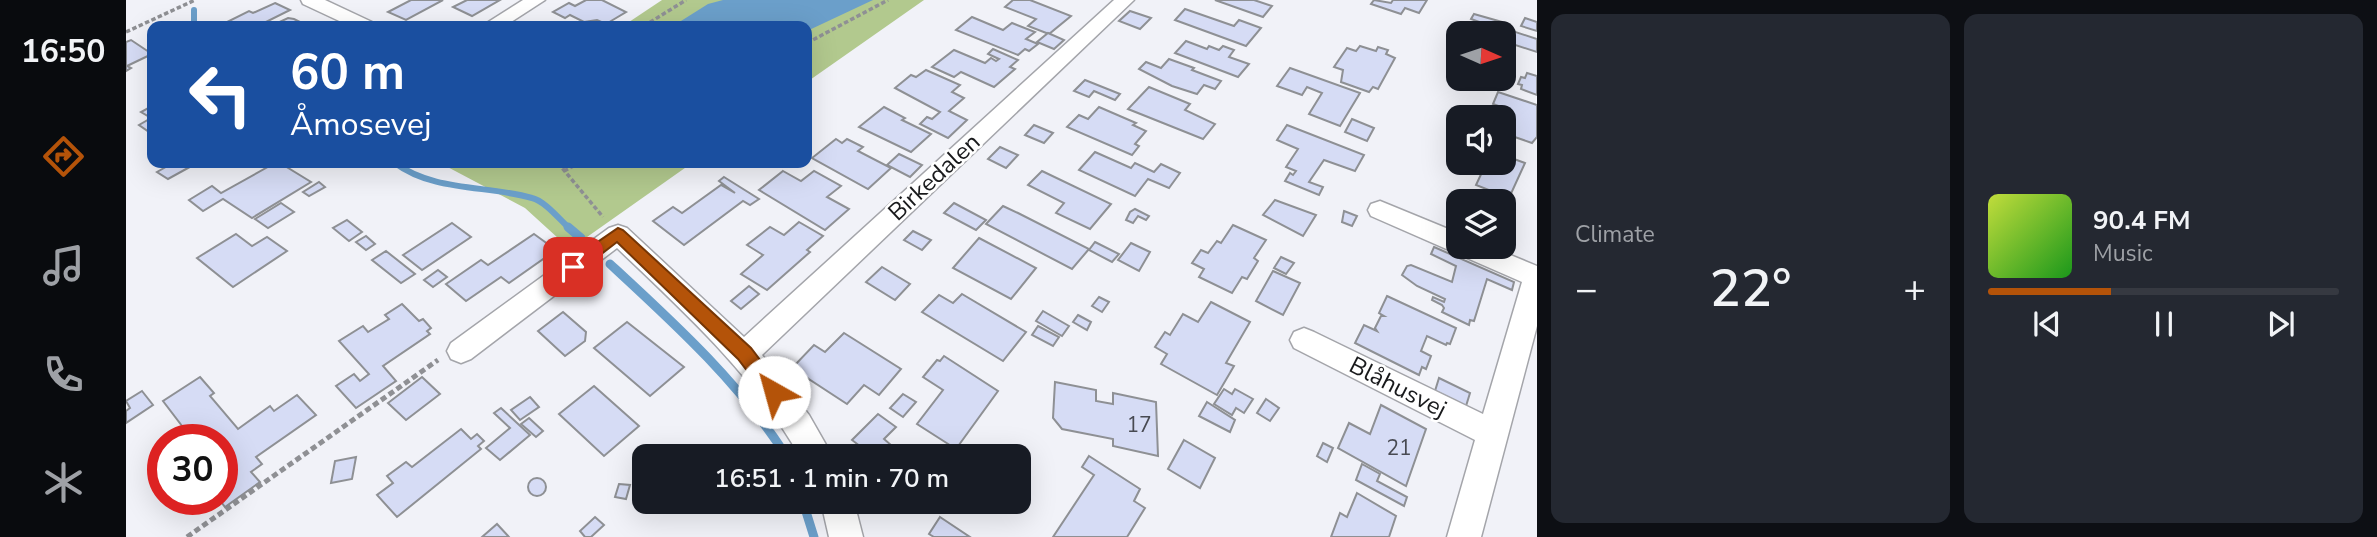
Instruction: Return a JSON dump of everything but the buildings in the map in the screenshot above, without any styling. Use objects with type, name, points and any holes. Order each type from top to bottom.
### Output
[{"type":"street","points":[[310,0],[354,21]]},
{"type":"street","points":[[500,21],[536,0]]},
{"type":"street","name":"Birkedalen","points":[[744,354],[1125,0]]},
{"type":"street","points":[[1380,211],[1446,238]]},
{"type":"street","points":[[461,351],[618,234],[744,354],[803,430],[810,444]]},
{"type":"street","points":[[1464,537],[1537,276],[1495,259]]},
{"type":"street","name":"Blåhusvej","points":[[1304,340],[1493,434]]},
{"type":"street","points":[[840,514],[846,537]]},
{"type":"path","points":[[150,21],[195,0]]},
{"type":"path","points":[[652,21],[686,0]]},
{"type":"path","points":[[812,40],[888,0]]},
{"type":"path","points":[[126,32],[147,22]]},
{"type":"path","points":[[562,168],[618,234]]},
{"type":"path","points":[[564,171],[570,168]]},
{"type":"path","points":[[187,537],[444,355],[461,351]]},
{"type":"green space","points":[[662,0],[924,0],[812,78],[812,21],[630,21]]},
{"type":"green space","points":[[449,168],[685,168],[570,249],[525,208]]},
{"type":"water","points":[[723,0],[873,0],[812,29],[812,21],[681,21],[708,4]]},
{"type":"waterway","points":[[194,10],[194,21]]},
{"type":"waterway","points":[[403,168],[427,179],[537,200],[570,229]]},
{"type":"waterway","points":[[568,227],[581,238]]},
{"type":"waterway","points":[[610,264],[705,355],[748,404],[778,444]]},
{"type":"waterway","points":[[807,514],[814,537]]},
{"type":"route","points":[[573,267],[618,234],[744,354],[774,392]]}]
